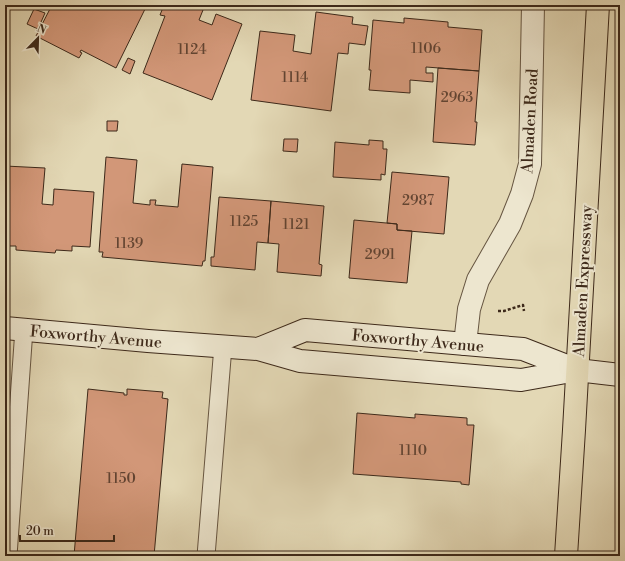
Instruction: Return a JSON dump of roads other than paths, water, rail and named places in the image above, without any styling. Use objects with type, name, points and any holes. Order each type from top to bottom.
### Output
[{"type":"main road","name":"Almaden Expressway","points":[[566,556],[598,5]]},
{"type":"street","name":"Almaden Road","points":[[464,344],[469,309],[478,280],[510,224],[522,194],[530,164],[533,5]]},
{"type":"street","name":"Foxworthy Avenue","points":[[14,328],[148,341],[258,349],[300,361],[521,380],[578,370]]},
{"type":"street","name":"Foxworthy Avenue","points":[[258,349],[305,330],[523,349],[578,370],[620,375]]},
{"type":"lane","points":[[8,556],[14,328]]},
{"type":"lane","points":[[206,556],[223,346]]}]
